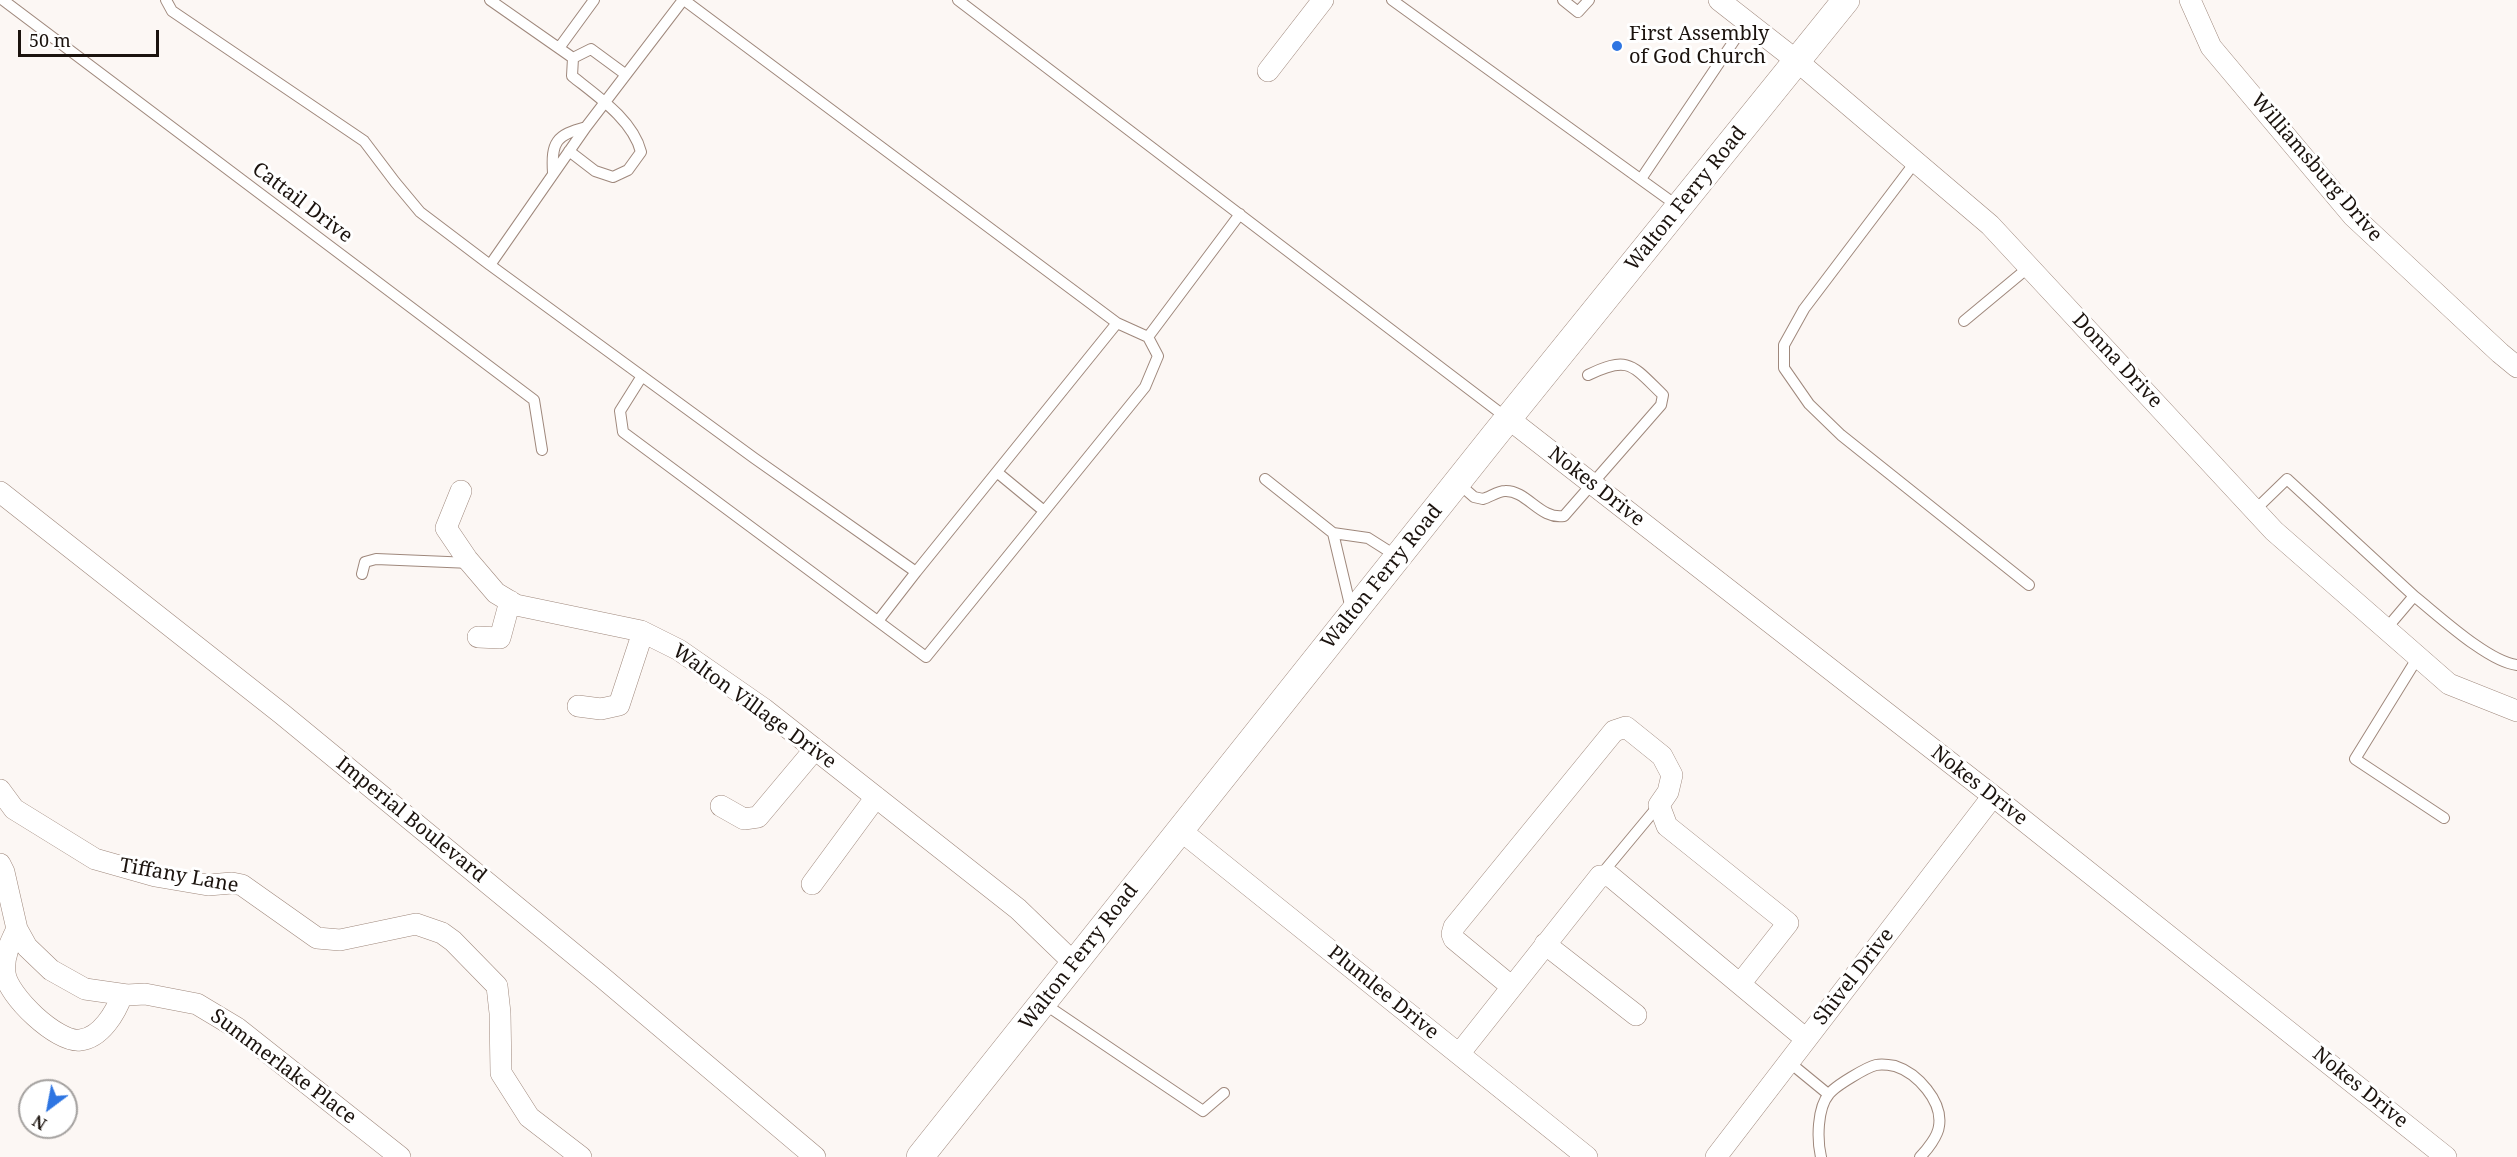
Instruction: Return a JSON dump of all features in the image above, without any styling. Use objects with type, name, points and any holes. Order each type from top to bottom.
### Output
[{"type":"street","points":[[1268,71],[1323,0]]},
{"type":"street","name":"Donna Drive","points":[[1719,0],[1797,61],[1990,225],[2274,531],[2449,684],[2517,711]]},
{"type":"street","name":"Walton Ferry Road","points":[[920,1157],[1457,482],[1846,0]]},
{"type":"street","name":"Williamsburg Drive","points":[[2190,0],[2211,46],[2353,216],[2499,353],[2517,367]]},
{"type":"street","name":"Nokes Drive","points":[[1509,419],[1993,796],[2446,1157]]},
{"type":"street","name":"Walton Village Drive","points":[[461,491],[446,528],[496,593],[516,605],[643,632],[679,650],[764,709],[876,796],[1018,909],[1074,963]]},
{"type":"street","name":"Imperial Boulevard","points":[[0,492],[282,714],[603,978],[815,1157]]},
{"type":"street","points":[[478,637],[500,638],[510,601]]},
{"type":"street","points":[[578,706],[601,709],[619,705],[643,632]]},
{"type":"street","points":[[1512,987],[1454,939],[1452,934],[1454,927],[1614,731],[1626,727],[1662,756],[1672,775],[1668,792],[1659,805],[1667,826],[1788,923],[1740,984]]},
{"type":"street","points":[[721,806],[744,819],[758,817],[815,749]]},
{"type":"street","name":"Tiffany Lane","points":[[0,790],[14,809],[95,859],[208,885],[232,883],[242,885],[317,938],[340,940],[416,924],[442,933],[453,941],[497,986],[500,1012],[501,1073],[529,1117],[581,1157]]},
{"type":"street","points":[[812,884],[876,796]]},
{"type":"street","name":"Shivel Drive","points":[[1716,1157],[1993,796]]},
{"type":"street","name":"Plumlee Drive","points":[[1180,830],[1587,1157]]},
{"type":"street","name":"Summerlake Place","points":[[0,864],[4,872],[17,929],[27,947],[51,970],[85,989],[122,994],[145,994],[197,1004],[237,1028],[400,1157]]},
{"type":"street","points":[[1459,1054],[1600,876],[1610,876],[1806,1040]]},
{"type":"street","points":[[17,929],[8,948],[5,975],[18,1001],[56,1032],[71,1039],[80,1040],[89,1037],[116,1012],[122,994]]},
{"type":"street","points":[[1545,944],[1635,1015]]},
{"type":"lane","points":[[166,0],[172,11],[364,141],[420,212],[642,376],[916,573]]},
{"type":"lane","points":[[490,0],[573,57]]},
{"type":"lane","points":[[559,48],[594,0]]},
{"type":"lane","points":[[490,265],[604,102],[683,0],[1118,323],[1148,337],[1158,356],[1145,387],[926,657],[623,432],[620,411],[642,376]]},
{"type":"lane","points":[[958,0],[1509,419]]},
{"type":"lane","points":[[1392,0],[1680,207]]},
{"type":"lane","points":[[1563,0],[1578,12],[1589,0]]},
{"type":"lane","name":"Cattail Drive","points":[[6,1],[534,400],[542,450]]},
{"type":"lane","points":[[1641,179],[1746,22]]},
{"type":"lane","points":[[573,57],[591,49],[625,74]]},
{"type":"lane","points":[[569,151],[595,171],[613,177],[628,170],[641,152],[638,139],[604,102],[572,76],[573,57]]},
{"type":"lane","points":[[553,173],[551,150],[563,133],[586,127]]},
{"type":"lane","points":[[1916,161],[1804,309],[1784,345],[1784,368],[1809,404],[1841,435],[2029,585]]},
{"type":"lane","points":[[1148,337],[1240,214]]},
{"type":"lane","points":[[1964,321],[2029,267]]},
{"type":"lane","points":[[878,621],[1118,323]]},
{"type":"lane","points":[[1457,482],[1474,497],[1483,499],[1502,490],[1514,491],[1548,514],[1564,516],[1661,405],[1663,395],[1626,363],[1616,363],[1588,375]]},
{"type":"lane","points":[[998,473],[1044,511]]},
{"type":"lane","points":[[1265,479],[1333,533],[1368,538],[1398,557]]},
{"type":"lane","points":[[2255,510],[2287,479],[2414,596],[2484,651],[2517,665]]},
{"type":"lane","points":[[1333,533],[1353,614]]},
{"type":"lane","points":[[362,574],[365,562],[376,559],[471,563]]},
{"type":"lane","points":[[2386,629],[2414,596]]},
{"type":"lane","points":[[2418,657],[2355,759],[2445,818]]},
{"type":"lane","points":[[1600,876],[1659,805]]},
{"type":"lane","points":[[1043,1002],[1203,1111],[1224,1093]]},
{"type":"lane","points":[[1789,1062],[1828,1094]]},
{"type":"lane","points":[[1821,1157],[1817,1139],[1821,1112],[1828,1094],[1877,1065],[1894,1066],[1911,1075],[1927,1090],[1937,1106],[1939,1126],[1927,1150],[1920,1157]]},
{"type":"place","name":"First Assembly of God Church","points":[[1617,46]]}]
